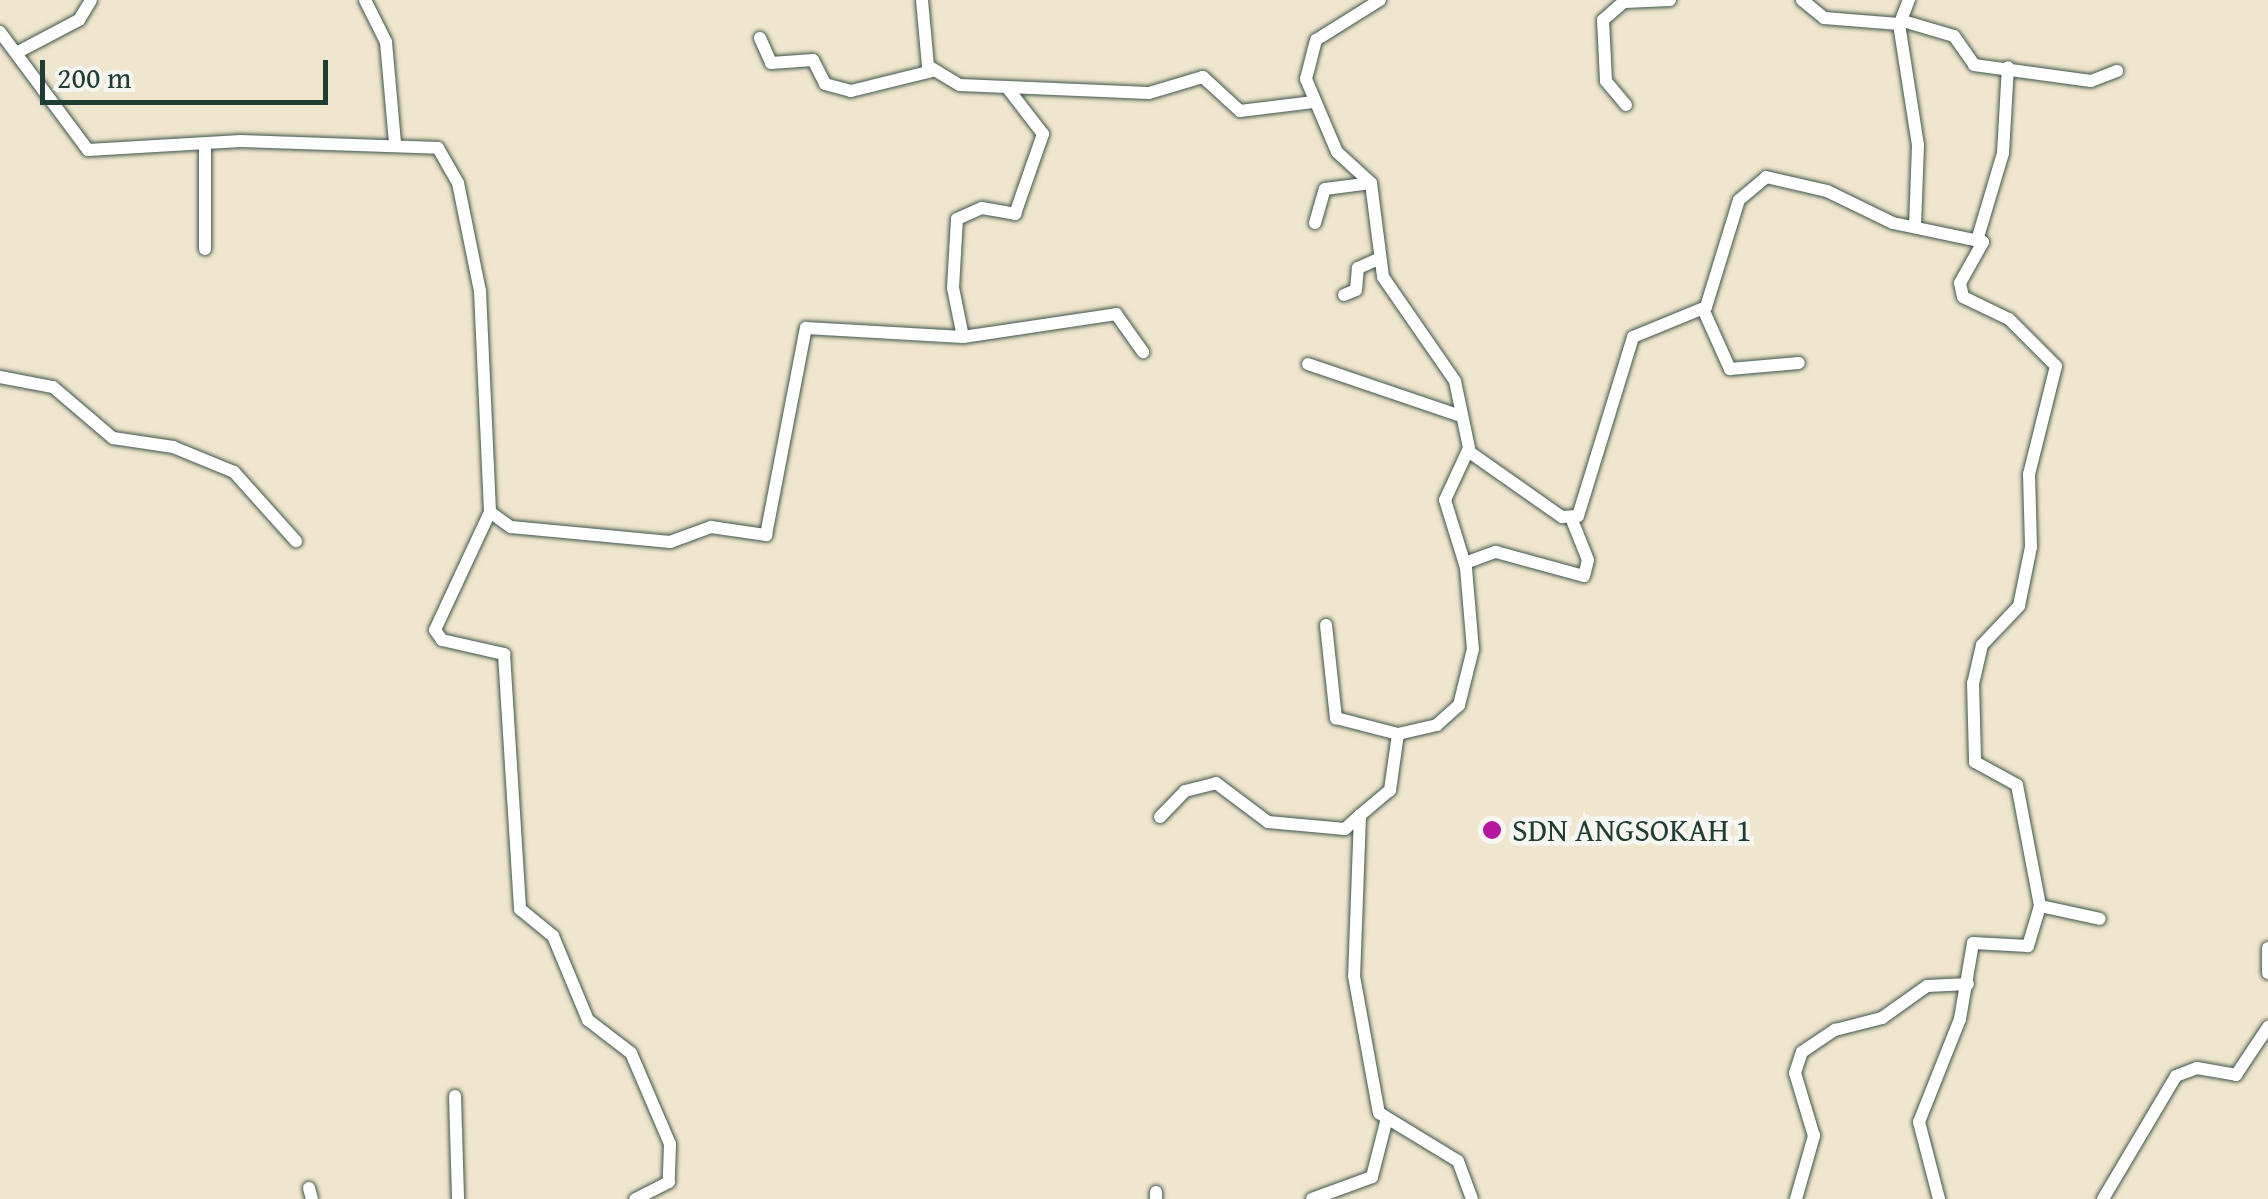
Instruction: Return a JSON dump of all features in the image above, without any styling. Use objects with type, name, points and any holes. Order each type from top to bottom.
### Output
[{"type":"street","points":[[18,52],[79,20],[91,0]]},
{"type":"street","points":[[365,0],[386,42],[395,143]]},
{"type":"street","points":[[922,0],[919,33],[932,71]]},
{"type":"street","points":[[1380,0],[1311,46],[1304,63],[1314,102],[1341,158],[1371,183],[1376,260],[1450,368],[1468,451],[1572,520],[1588,560],[1584,576],[1496,552],[1465,564]]},
{"type":"street","points":[[1626,105],[1606,81],[1603,20],[1624,2],[1670,0]]},
{"type":"street","points":[[1802,0],[1824,18],[1901,23],[1954,36],[1974,65],[2091,81],[2116,71]]},
{"type":"street","points":[[1909,0],[1901,23],[1918,145],[1914,226]]},
{"type":"street","points":[[0,32],[88,150],[205,144],[395,143],[438,148],[458,183],[480,291],[490,512],[436,630],[442,640],[504,654],[520,909],[552,936],[585,1016],[631,1053],[670,1144],[669,1182],[635,1199]]},
{"type":"street","points":[[760,38],[766,60],[813,60],[825,84],[850,91],[932,71],[960,85],[1009,90],[1149,93],[1203,78],[1240,111],[1314,102]]},
{"type":"street","points":[[1939,1199],[1919,1122],[1968,984],[1975,941],[2028,946],[2040,906],[2017,784],[1974,762],[1973,684],[1982,646],[2019,606],[2031,547],[2029,474],[2055,360],[2009,319],[1963,297],[1960,282],[1982,247],[1978,237],[2003,153],[2008,67]]},
{"type":"street","points":[[963,337],[952,268],[957,219],[982,208],[1015,214],[1043,134],[1009,90]]},
{"type":"street","points":[[205,144],[205,248]]},
{"type":"street","points":[[1800,362],[1730,369],[1703,309],[1738,200],[1766,176],[1914,226],[1978,237]]},
{"type":"street","points":[[1315,223],[1325,189],[1371,183]]},
{"type":"street","points":[[1344,295],[1356,290],[1358,268],[1376,260]]},
{"type":"street","points":[[1572,520],[1633,337],[1703,309]]},
{"type":"street","points":[[490,512],[511,527],[670,542],[711,527],[761,538],[806,328],[963,337],[1116,314],[1143,352]]},
{"type":"street","points":[[1308,364],[1458,415]]},
{"type":"street","points":[[0,377],[53,387],[113,438],[174,448],[234,472],[296,541]]},
{"type":"street","points":[[1326,624],[1336,718],[1398,734],[1436,725],[1460,702],[1473,649],[1465,564],[1445,495],[1468,451]]},
{"type":"street","points":[[1160,817],[1186,791],[1216,783],[1277,824],[1345,829],[1390,790],[1398,734]]},
{"type":"street","points":[[1360,815],[1354,976],[1369,1085],[1386,1122],[1458,1161],[1472,1199]]},
{"type":"street","points":[[2040,906],[2100,919]]},
{"type":"street","points":[[2268,948],[2268,972]]},
{"type":"street","points":[[1796,1199],[1814,1136],[1795,1074],[1802,1052],[1835,1030],[1882,1018],[1927,986],[1968,984]]},
{"type":"street","points":[[2102,1199],[2176,1076],[2196,1068],[2236,1075],[2268,1027]]},
{"type":"street","points":[[456,1096],[458,1199]]},
{"type":"street","points":[[1312,1199],[1372,1177],[1386,1122]]},
{"type":"place","name":"SDN ANGSOKAH 1","points":[[1492,830]]}]
